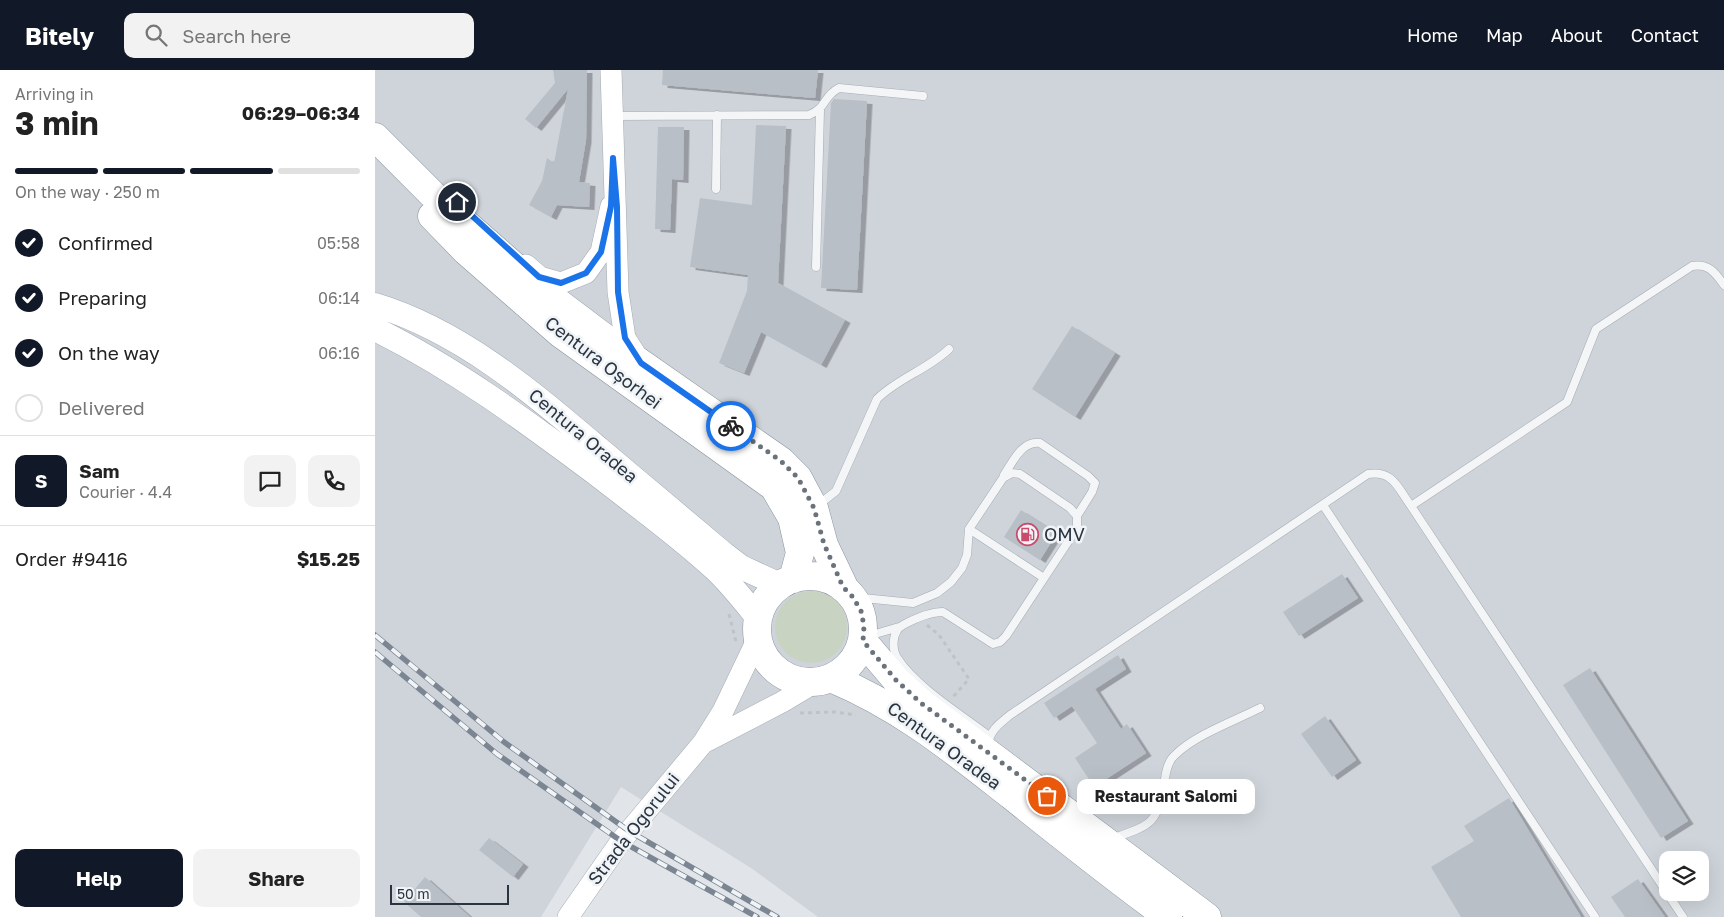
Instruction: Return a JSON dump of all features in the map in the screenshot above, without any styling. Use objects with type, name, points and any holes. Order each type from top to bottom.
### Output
[{"type":"highway","name":"Centura Oșorhei","points":[[378,146],[533,283],[641,363],[781,461],[798,478],[814,508],[824,544],[848,592]]},
{"type":"highway","name":"Centura Oșorhei","points":[[378,146],[467,251],[561,334],[683,424],[774,486],[792,518],[800,553],[787,582]]},
{"type":"highway","points":[[805,576],[831,580],[848,592],[861,611],[863,639],[856,657],[846,670],[823,680],[799,681],[784,676],[772,666],[763,653],[758,628],[763,605],[787,582],[805,576]]},
{"type":"highway","name":"Centura Oradea","points":[[863,639],[909,693],[991,738],[1107,840],[1207,917]]},
{"type":"highway","name":"Centura Oradea","points":[[823,680],[861,690],[899,711],[975,767],[1168,917]]},
{"type":"main road","name":"Centura Oradea","points":[[375,305],[438,332],[488,362],[534,394],[741,567],[787,582]]},
{"type":"main road","name":"Centura Oradea","points":[[375,329],[418,350],[526,420],[673,533],[716,570],[758,628]]},
{"type":"street","points":[[611,70],[613,158],[617,207],[618,292],[625,338],[641,363]]},
{"type":"street","points":[[378,146],[415,164],[539,277],[561,283],[586,273],[601,252],[611,206]]},
{"type":"street","points":[[613,158],[607,311],[609,340],[627,372],[673,405],[683,424]]},
{"type":"street","name":"Strada Ogorului","points":[[568,917],[621,841],[703,744],[723,711],[758,628]]},
{"type":"street","name":"Strada Ogorului","points":[[703,744],[735,724],[823,680]]},
{"type":"lane","points":[[816,266],[820,110],[830,93],[839,88],[923,96]]},
{"type":"lane","points":[[612,116],[809,115],[820,110]]},
{"type":"lane","points":[[716,189],[717,116]]},
{"type":"lane","points":[[1411,506],[1567,402],[1596,329],[1691,266],[1701,264],[1715,271],[1724,285]]},
{"type":"lane","points":[[814,508],[836,491],[877,399],[888,388],[939,358],[949,349]]},
{"type":"lane","points":[[848,592],[913,603],[937,593],[951,582],[962,568],[967,555],[969,529],[1024,446],[1032,443],[1040,444],[1088,476],[1095,483],[1093,492],[1077,516],[1077,528],[1006,636],[1000,642],[993,644],[943,612],[934,612],[899,627],[863,639]]},
{"type":"lane","points":[[899,627],[893,646],[897,659],[918,680],[991,738],[1368,474],[1381,472],[1390,476],[1411,506],[1683,917]]},
{"type":"lane","points":[[1003,478],[1012,473],[1020,474],[1070,508],[1077,516]]},
{"type":"lane","points":[[1323,505],[1595,917]]},
{"type":"lane","points":[[969,529],[1044,578]]},
{"type":"lane","points":[[1107,840],[1149,824],[1159,811],[1166,773],[1173,756],[1188,744],[1260,708]]},
{"type":"shaded area","points":[[375,70],[1724,70],[1724,917],[818,917],[751,868],[621,787],[541,917],[375,917]]},
{"type":"green space","points":[[811,591],[831,597],[841,607],[847,627],[841,647],[831,657],[811,663],[791,657],[781,647],[775,627],[781,607],[791,597]]},
{"type":"building","points":[[553,70],[587,70],[586,140],[579,182],[590,183],[589,207],[557,205],[551,217],[529,205],[542,181],[547,158],[554,163],[568,89],[536,128],[525,119],[555,83]]},
{"type":"building","points":[[663,70],[818,70],[815,98],[662,85]]},
{"type":"building","points":[[834,99],[867,101],[857,290],[821,288],[831,103]]},
{"type":"building","points":[[756,125],[786,126],[778,283],[845,320],[821,365],[761,332],[744,373],[719,363],[747,291],[748,275],[690,267],[700,198],[752,205]]},
{"type":"building","points":[[658,127],[684,127],[683,180],[672,179],[670,230],[655,229]]},
{"type":"building","points":[[1072,326],[1115,353],[1075,417],[1032,389]]},
{"type":"building","points":[[1021,510],[1057,533],[1040,560],[1004,537]]},
{"type":"building","points":[[1342,574],[1358,598],[1299,636],[1283,612]]},
{"type":"building","points":[[1118,655],[1126,669],[1095,689],[1121,729],[1127,724],[1146,753],[1094,787],[1075,758],[1097,743],[1072,706],[1054,718],[1044,703]]},
{"type":"building","points":[[1590,668],[1688,821],[1661,838],[1563,685]]},
{"type":"building","points":[[1325,716],[1356,760],[1332,777],[1301,734]]},
{"type":"building","points":[[1509,798],[1581,917],[1461,917],[1431,867],[1474,841],[1464,826]]},
{"type":"building","points":[[489,838],[523,864],[513,877],[479,850]]},
{"type":"building","points":[[425,877],[470,917],[421,917],[404,902]]},
{"type":"building","points":[[1638,879],[1665,917],[1625,917],[1611,897]]},
{"type":"railway","points":[[375,635],[504,742],[629,831],[777,917]]},
{"type":"railway","points":[[375,652],[497,754],[621,841],[757,917]]},
{"type":"way so far","points":[[731,426],[781,461],[798,478],[814,508],[824,544],[843,587],[853,597],[861,611],[864,626],[863,641],[896,680],[921,703],[1047,796]]},
{"type":"place","name":"OMV","points":[[1028,535]]},
{"type":"place","name":"Restaurant Salomi","points":[[1047,796]]},
{"type":"route","points":[[457,202],[539,277],[561,283],[586,273],[601,252],[611,206],[613,158],[617,207],[618,292],[625,338],[641,363],[731,426]]}]
